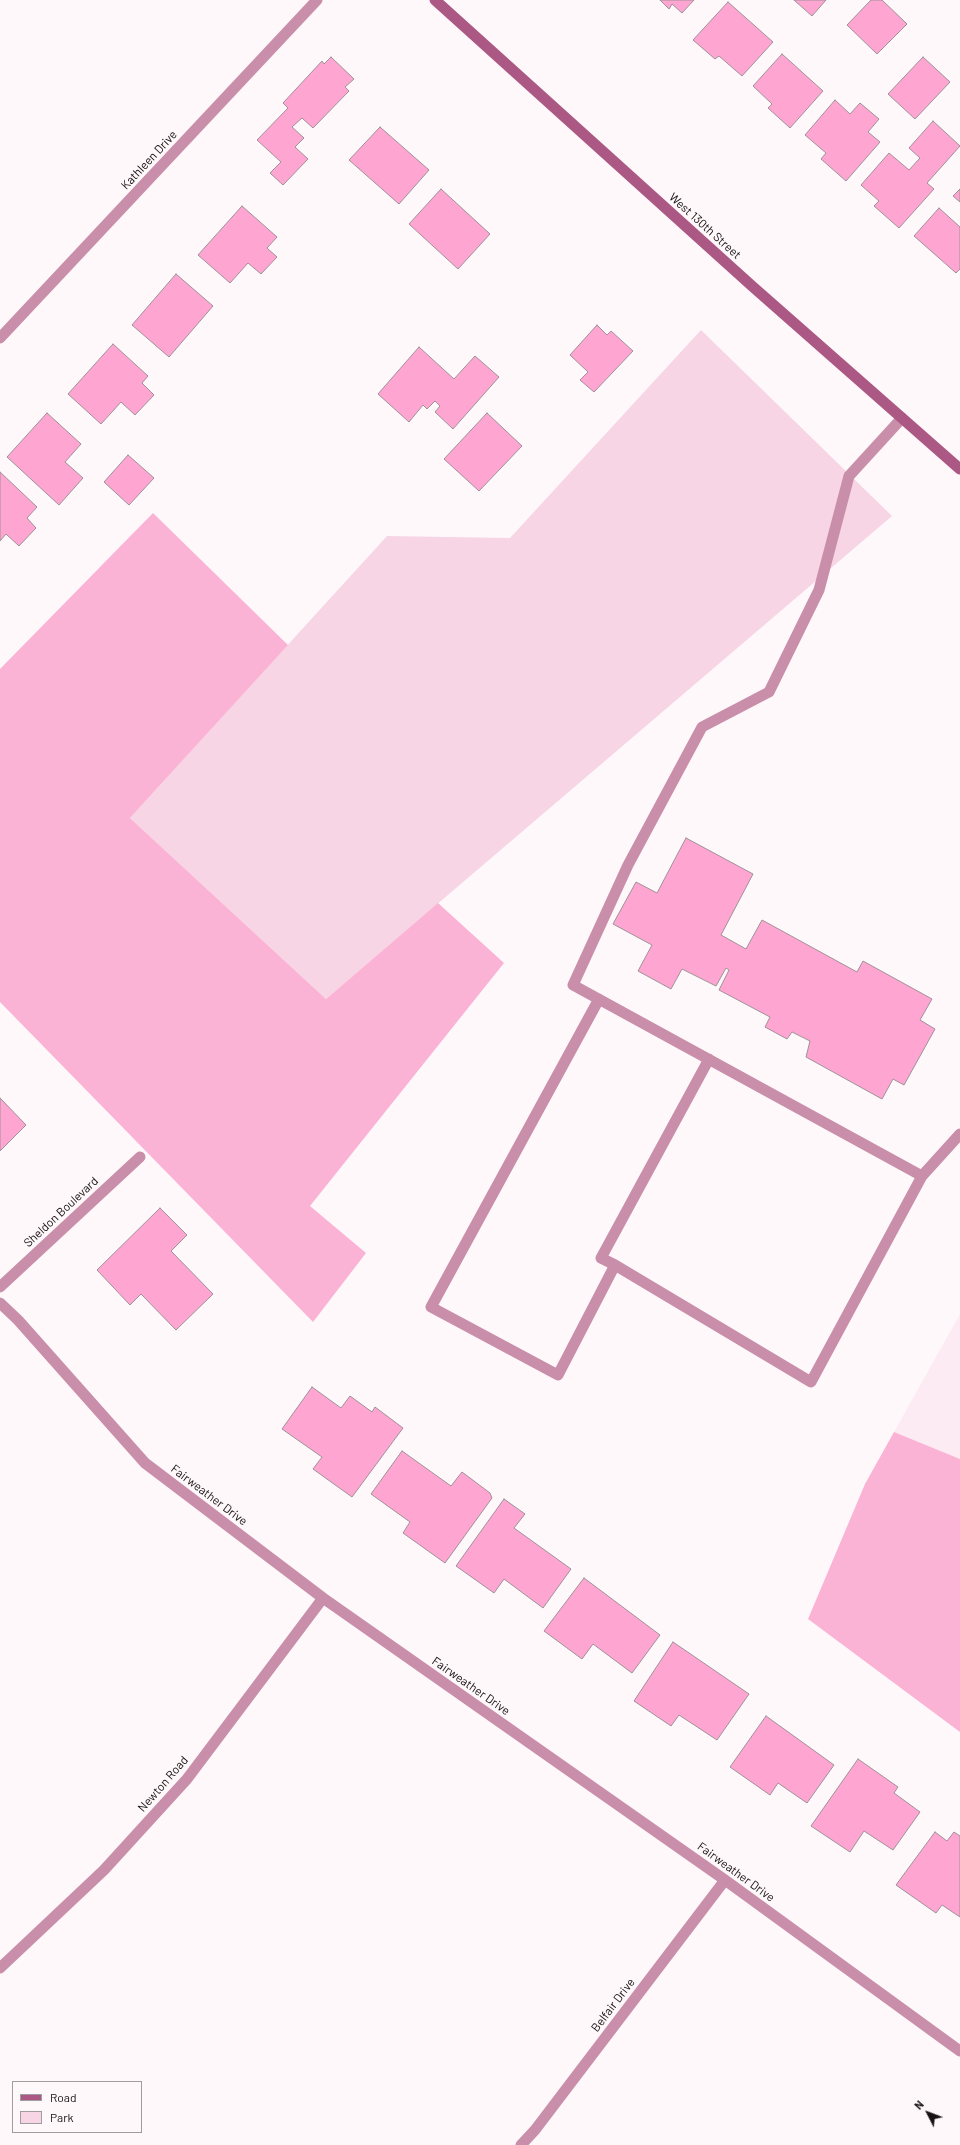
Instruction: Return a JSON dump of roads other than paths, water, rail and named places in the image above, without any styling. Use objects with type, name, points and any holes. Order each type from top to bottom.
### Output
[{"type":"main road","name":"West 130th Street","points":[[435,0],[960,470]]},
{"type":"street","name":"Kathleen Drive","points":[[0,338],[317,0]]},
{"type":"street","points":[[902,418],[850,476],[819,590],[769,692],[702,727],[628,865],[573,985],[922,1176]]},
{"type":"street","points":[[599,999],[431,1307],[558,1375],[614,1265]]},
{"type":"street","points":[[709,1059],[601,1258],[811,1382],[922,1176],[960,1134]]},
{"type":"street","name":"Sheldon Boulevard","points":[[0,1287],[140,1157]]},
{"type":"street","name":"Fairweather Drive","points":[[0,1304],[18,1320],[145,1462],[323,1598],[725,1880],[960,2051]]},
{"type":"street","name":"Newton Road","points":[[0,1968],[104,1870],[187,1779],[323,1598]]},
{"type":"street","name":"Belfair Drive","points":[[521,2145],[725,1880]]}]
